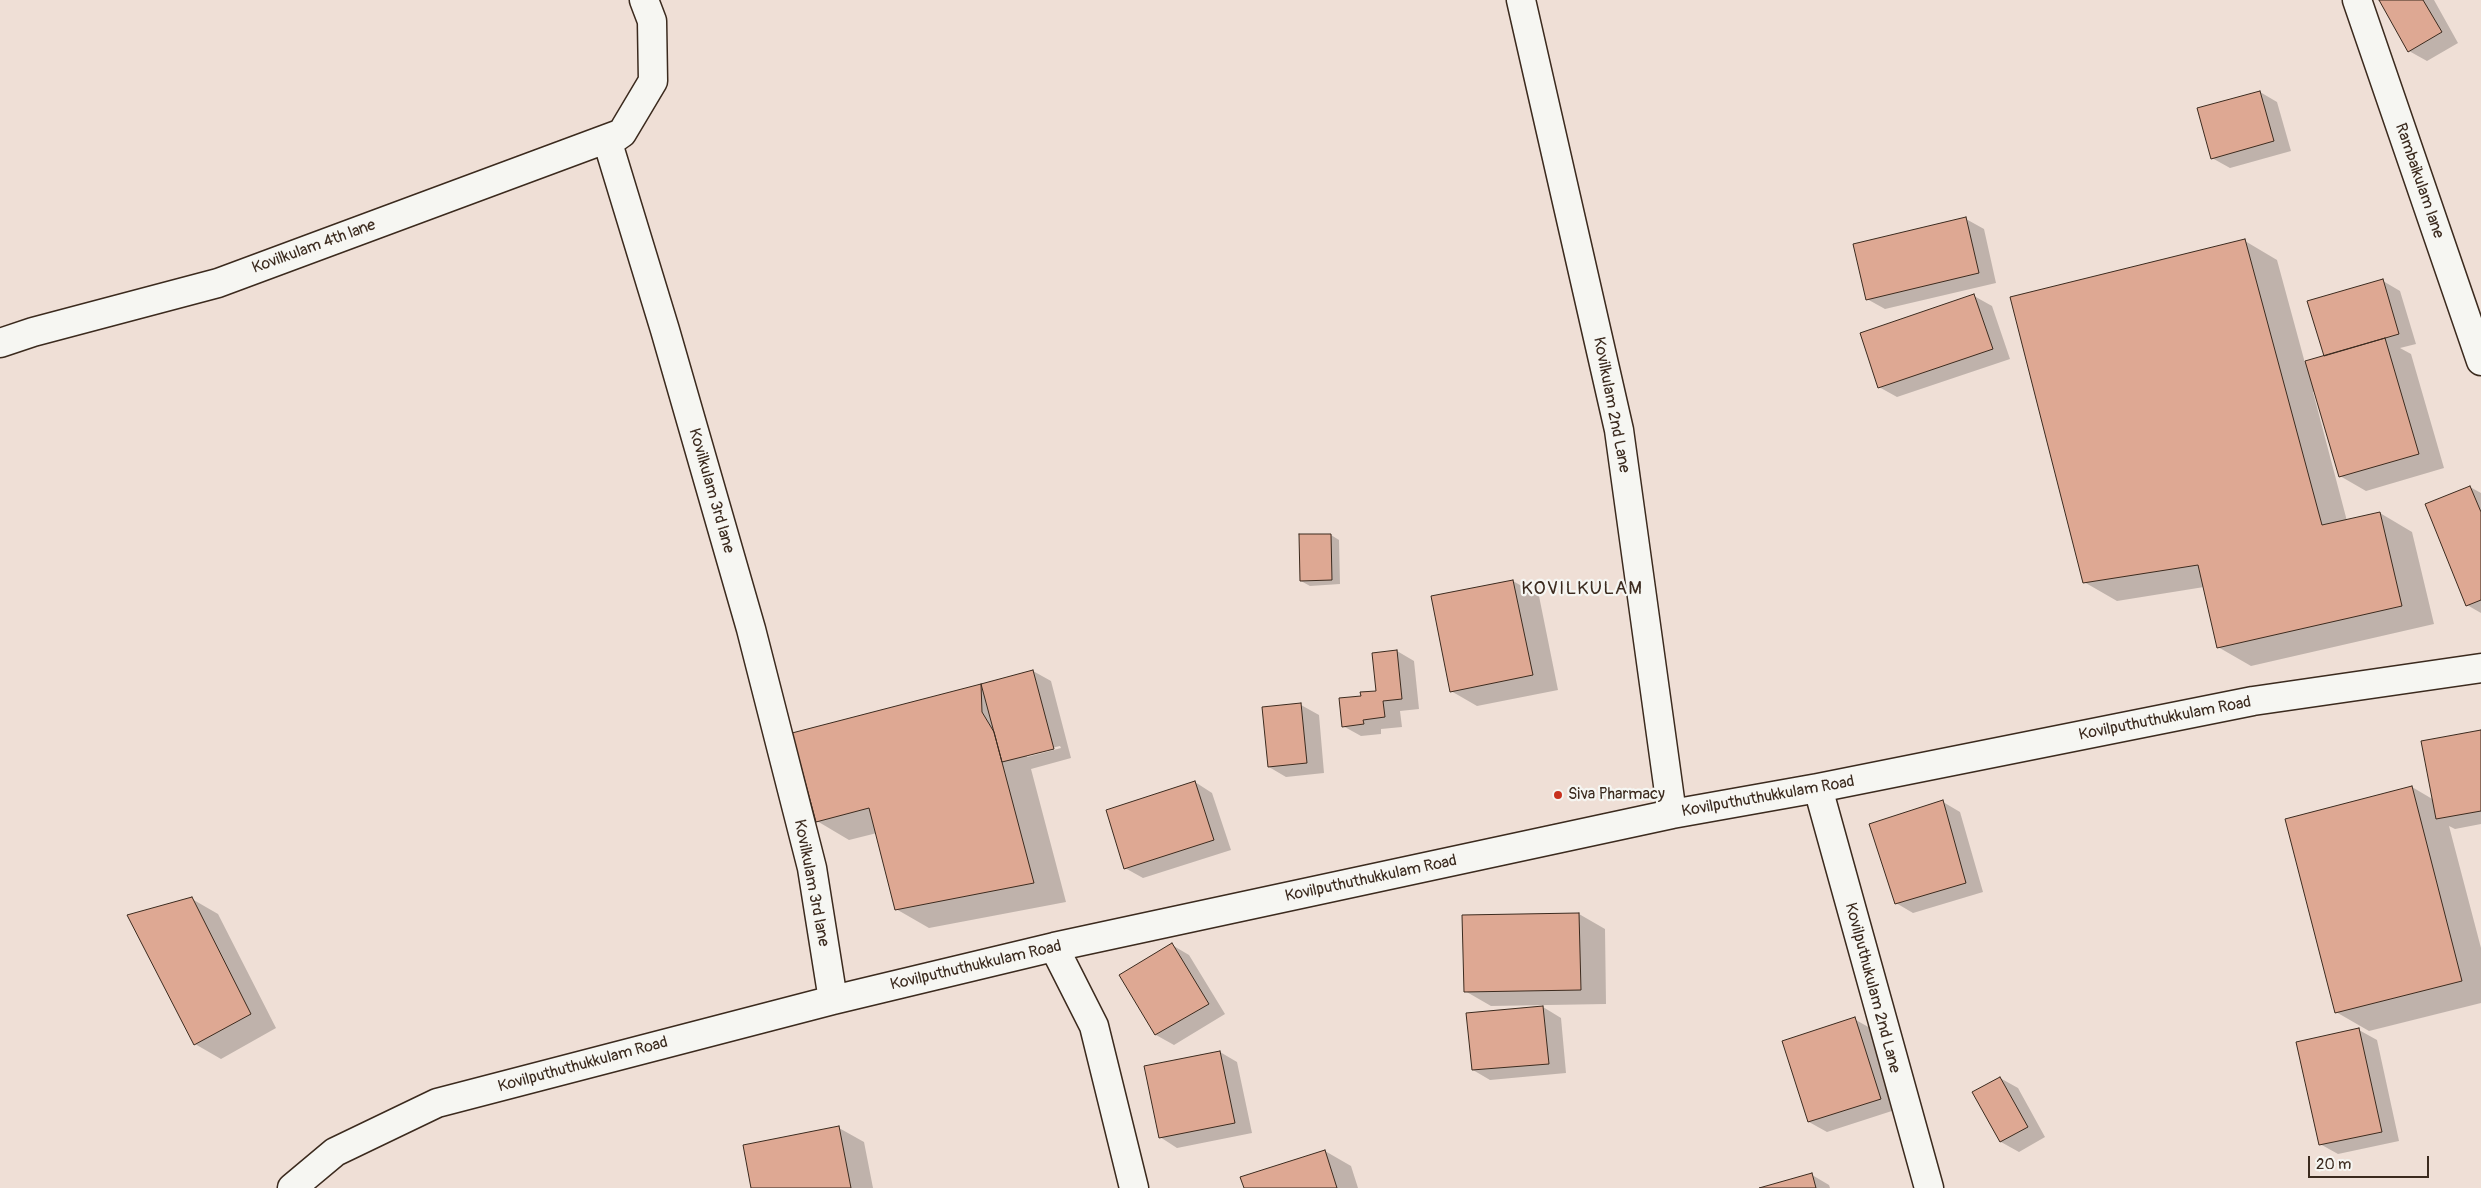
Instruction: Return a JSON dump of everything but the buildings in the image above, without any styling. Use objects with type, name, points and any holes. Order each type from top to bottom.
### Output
[{"type":"street","name":"Kovilkulam 3rd lane","points":[[644,0],[652,21],[653,81],[622,133],[608,143],[665,330],[751,629],[812,868],[833,1000]]},
{"type":"street","name":"Kovilkulam 2nd Lane","points":[[1521,0],[1619,430],[1672,814]]},
{"type":"street","name":"Rambaikulam lane","points":[[2357,0],[2481,362]]},
{"type":"street","name":"Kovilkulam 4th lane","points":[[0,343],[33,332],[218,283],[622,133]]},
{"type":"street","name":"Kovilputhuthukkulam Road","points":[[292,1188],[335,1152],[437,1103],[833,1000],[1054,947],[1672,814],[1818,788],[2253,701],[2481,668]]},
{"type":"street","name":"Kovilputhukulam 2nd Lane","points":[[1818,788],[1929,1188]]},
{"type":"street","points":[[1054,947],[1094,1026],[1134,1188]]},
{"type":"place","name":"Siva Pharmacy","points":[[1558,795]]},
{"type":"district","name":"KOVILKULAM","points":[[1582,589]]}]
